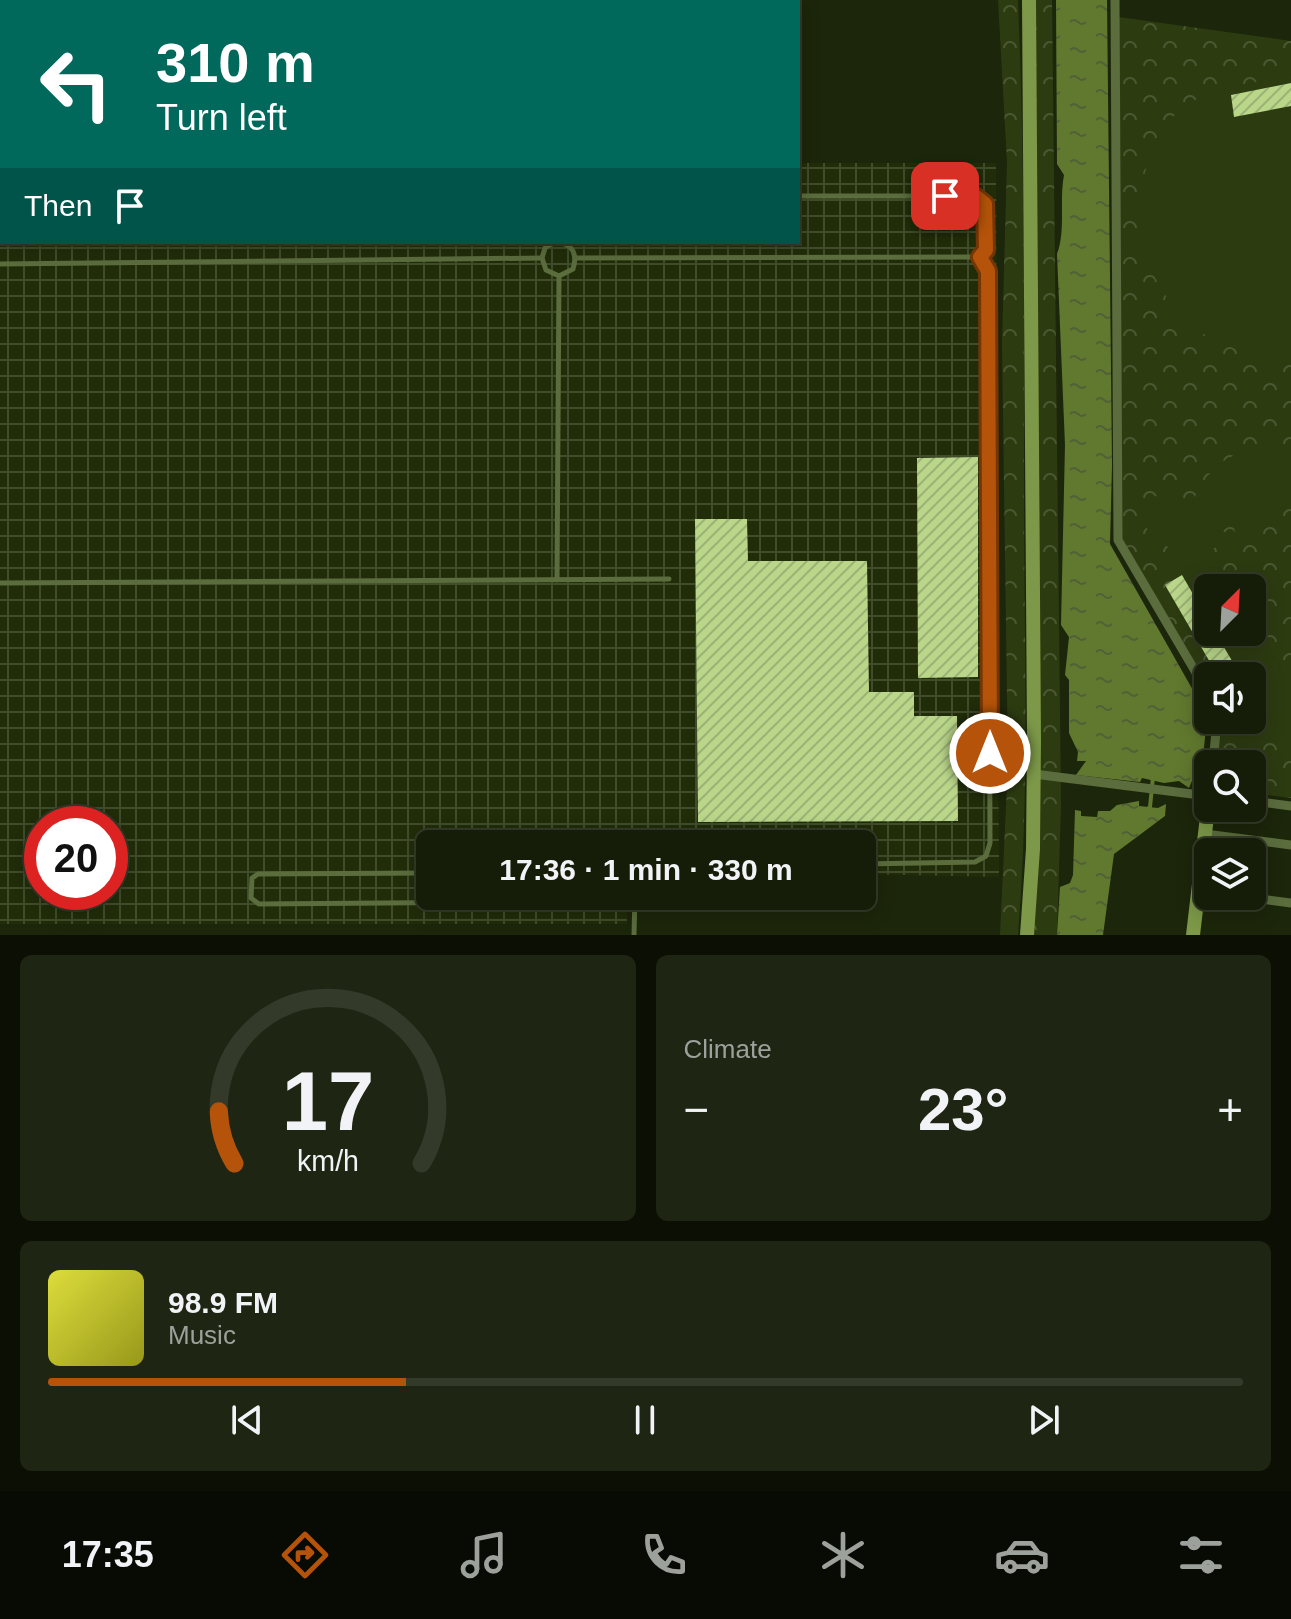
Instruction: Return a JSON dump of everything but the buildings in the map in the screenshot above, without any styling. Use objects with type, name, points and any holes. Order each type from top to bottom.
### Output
[{"type":"street","points":[[1027,935],[1034,774],[1029,0]]},
{"type":"street","points":[[1115,0],[1118,540],[1194,669]]},
{"type":"street","points":[[1034,774],[1194,794]]},
{"type":"street","points":[[1266,803],[1291,806]]},
{"type":"street","points":[[1205,838],[1206,822]]},
{"type":"street","points":[[1205,834],[1291,845]]},
{"type":"street","points":[[1266,900],[1291,903]]},
{"type":"street","points":[[1193,935],[1199,910]]},
{"type":"lane","points":[[576,258],[980,257],[986,250],[985,204],[975,196],[800,196]]},
{"type":"lane","points":[[551,244],[545,248],[542,258],[546,270],[559,276]]},
{"type":"lane","points":[[559,276],[573,269],[576,258],[574,250],[566,244]]},
{"type":"lane","points":[[876,864],[975,862],[986,856],[990,843],[988,271],[980,257]]},
{"type":"lane","points":[[0,264],[542,258]]},
{"type":"lane","points":[[557,580],[559,276]]},
{"type":"lane","points":[[0,583],[669,579]]},
{"type":"lane","points":[[416,873],[258,874],[252,878],[251,898],[259,904],[416,901]]},
{"type":"lane","points":[[634,910],[634,935]]},
{"type":"shaded area","points":[[800,163],[996,163],[999,877],[876,874],[876,830],[416,830],[416,910],[626,910],[627,924],[0,924],[0,244],[800,244]]},
{"type":"green space","points":[[998,0],[1018,0],[1022,124],[1026,716],[1018,935],[1000,935],[1008,765],[1002,344],[1007,162]]},
{"type":"green space","points":[[1033,0],[1052,0],[1061,804],[1057,935],[1030,935]]},
{"type":"green space","points":[[1118,17],[1291,41],[1291,798],[1266,795],[1266,750],[1218,750],[1220,734],[1266,734],[1266,662],[1195,662],[1122,539]]},
{"type":"green space","points":[[1291,77],[1291,363],[1286,363],[1210,338],[1168,309],[1170,303],[1144,254],[1139,215],[1141,193],[1153,150],[1175,115],[1190,103],[1214,92]]},
{"type":"green space","points":[[1272,448],[1291,453],[1291,503],[1209,551],[1223,574],[1194,574],[1194,591],[1164,541],[1156,544],[1147,530],[1149,515],[1156,508],[1150,499],[1172,488],[1189,513],[1209,474],[1218,465],[1242,452]],"holes":[[[1231,498],[1235,534],[1211,529]]]},
{"type":"green space","points":[[1266,645],[1291,685],[1291,747],[1266,709],[1266,662],[1236,662],[1227,646]]},
{"type":"water","points":[[1056,0],[1107,0],[1112,465],[1110,544],[1194,692],[1194,734],[1205,734],[1204,750],[1194,750],[1194,776],[1189,788],[1179,781],[1164,783],[1142,778],[1140,782],[1076,775],[1086,761],[1077,761],[1078,752],[1069,733],[1069,680],[1065,675],[1069,637],[1061,625],[1065,445],[1057,254],[1064,175],[1057,164]]},
{"type":"water","points":[[1139,801],[1139,806],[1158,808],[1166,804],[1165,816],[1114,854],[1103,935],[1057,935],[1060,887],[1070,883],[1073,875],[1075,810],[1081,811],[1081,816],[1097,817],[1098,811],[1110,811],[1117,805]]},
{"type":"waterway","points":[[1146,810],[1150,807],[1153,777]]},
{"type":"route","points":[[945,196],[975,196],[985,204],[986,250],[980,257],[988,271],[990,753]]}]
